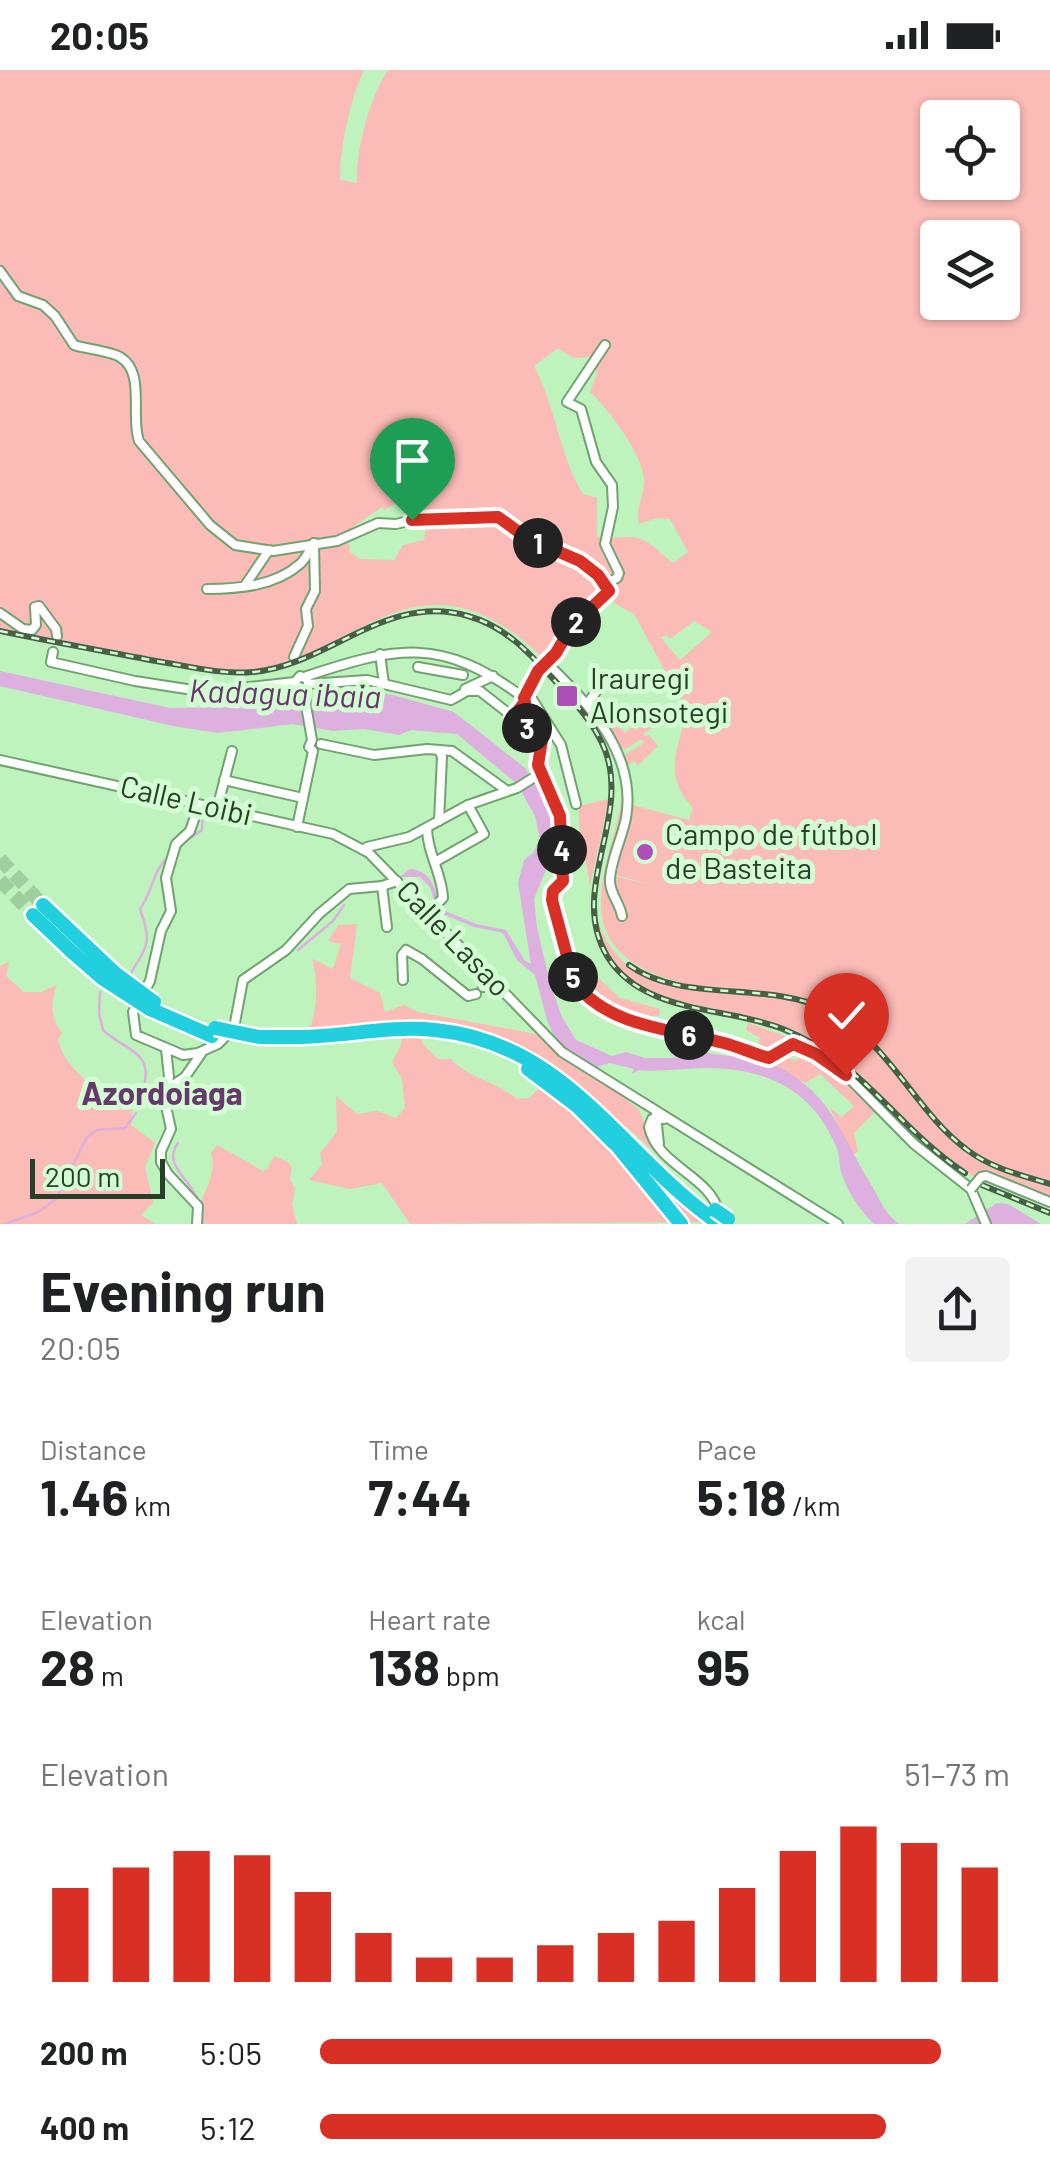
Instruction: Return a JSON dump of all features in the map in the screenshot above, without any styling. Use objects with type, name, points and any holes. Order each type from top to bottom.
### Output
[{"type":"highway","points":[[38,910],[102,978],[153,1006],[196,1023],[210,1038],[259,1037],[296,1042],[422,1036],[471,1044],[501,1054],[577,1106],[615,1143],[681,1224]]},
{"type":"highway","points":[[296,1042],[404,1029],[458,1033],[514,1051],[559,1078],[667,1181],[720,1221]]},
{"type":"highway","points":[[615,1143],[720,1221]]},
{"type":"street","points":[[0,271],[18,296],[43,305],[55,316],[74,345],[118,356],[126,362],[134,381],[135,431],[147,452],[210,525],[235,545],[269,550],[352,536],[378,524],[424,517],[489,515],[506,520],[527,538],[580,561],[605,584],[608,595],[571,627],[562,646],[538,671],[525,702],[513,717]]},
{"type":"street","points":[[604,344],[568,402],[580,408],[596,462],[612,485],[613,507],[604,544],[619,572],[617,578],[605,584]]},
{"type":"street","points":[[246,584],[260,585],[282,576],[302,562],[314,543]]},
{"type":"street","points":[[314,543],[314,591],[306,610],[308,626],[300,678],[314,743],[298,823],[369,848],[410,837],[442,815],[517,788],[538,774]]},
{"type":"street","points":[[207,589],[239,588],[246,584],[269,550]]},
{"type":"street","points":[[0,613],[32,630],[36,625],[35,607],[39,606],[57,636]]},
{"type":"street","points":[[53,652],[51,662],[180,689],[223,692],[300,678],[380,654],[421,652],[464,662],[532,699],[561,746],[576,804]]},
{"type":"street","points":[[414,690],[421,652]]},
{"type":"street","points":[[380,654],[384,684]]},
{"type":"street","points":[[462,692],[464,662]]},
{"type":"street","points":[[547,663],[587,704],[613,743],[625,779],[626,820],[610,878],[622,916]]},
{"type":"street","points":[[418,667],[463,674]]},
{"type":"street","points":[[300,678],[352,679],[446,700],[478,688],[493,676]]},
{"type":"street","points":[[587,704],[604,680]]},
{"type":"street","points":[[478,688],[542,740],[538,774],[562,822],[563,881],[553,891],[552,900],[574,982],[589,998],[642,1025],[769,1058],[792,1044],[816,1054],[871,1098],[914,1144],[971,1189],[986,1224]]},
{"type":"street","points":[[517,735],[523,724]]},
{"type":"street","points":[[314,743],[374,754],[443,752],[498,782],[502,792]]},
{"type":"street","points":[[219,801],[232,751]]},
{"type":"street","points":[[442,815],[443,752]]},
{"type":"street","name":"Calle Loibi","points":[[0,760],[286,824],[298,823]]},
{"type":"street","points":[[224,780],[303,798]]},
{"type":"street","points":[[199,805],[190,831],[174,848],[165,882],[172,911],[161,931],[150,981],[132,1018],[136,1035],[166,1049],[190,1055],[210,1038],[229,1036],[238,1014],[240,986],[246,977],[293,944],[348,889],[397,881]]},
{"type":"street","points":[[434,862],[484,834],[468,805]]},
{"type":"street","points":[[427,828],[439,905]]},
{"type":"street","name":"Calle Lasao","points":[[369,848],[397,881],[439,905],[483,985],[496,985],[562,1052],[637,1099]]},
{"type":"street","points":[[382,886],[387,927]]},
{"type":"street","points":[[402,980],[402,955],[406,950],[422,958],[468,996],[483,985]]},
{"type":"street","points":[[167,1090],[184,1077],[210,1038]]},
{"type":"street","points":[[166,1049],[170,1065],[164,1097],[171,1130],[161,1152],[162,1162],[198,1206],[197,1224]]},
{"type":"street","points":[[637,1099],[658,1117],[677,1125]]},
{"type":"street","points":[[637,1099],[837,1224]]},
{"type":"street","points":[[637,1099],[660,1146],[714,1200],[720,1221]]},
{"type":"street","points":[[652,1129],[658,1117]]},
{"type":"street","points":[[652,1129],[677,1125]]},
{"type":"street","points":[[971,1189],[980,1177],[986,1176],[1050,1202]]},
{"type":"shaded area","points":[[0,70],[364,70],[350,109],[340,167],[340,180],[357,183],[365,125],[388,70],[1050,70],[1050,1182],[1002,1167],[968,1149],[941,1124],[874,1044],[836,1012],[814,1002],[681,983],[649,971],[623,955],[606,931],[601,898],[622,793],[626,791],[629,805],[614,876],[651,885],[616,875],[632,805],[689,820],[693,808],[675,774],[687,711],[634,614],[598,594],[542,657],[494,621],[452,606],[414,607],[378,619],[306,654],[265,667],[220,670],[0,629]],"holes":[[[558,348],[573,358],[589,357],[597,373],[590,392],[623,432],[642,468],[639,524],[657,518],[670,519],[688,552],[673,563],[642,540],[597,537],[597,498],[583,494],[575,479],[534,366]],[[394,504],[415,509],[426,526],[424,540],[403,545],[394,560],[360,559],[350,552],[347,531],[382,507],[385,510]],[[694,621],[712,632],[680,660],[661,638],[666,635],[670,639]]]},
{"type":"shaded area","points":[[0,671],[170,708],[263,707],[312,698],[336,685],[454,712],[525,768],[556,817],[558,841],[534,899],[550,983],[562,1017],[576,1040],[612,1056],[626,1052],[645,1058],[690,1057],[701,1050],[775,1065],[810,1088],[822,1101],[885,1209],[899,1224],[874,1224],[864,1213],[850,1193],[827,1128],[800,1096],[765,1077],[724,1069],[639,1070],[632,1074],[634,1069],[610,1063],[596,1067],[555,1039],[535,975],[517,960],[503,933],[474,927],[438,912],[430,887],[420,877],[399,877],[410,869],[424,873],[441,909],[476,924],[506,930],[525,961],[531,964],[518,883],[524,860],[540,839],[535,816],[517,784],[457,734],[333,731],[293,724],[218,733],[0,686]]},
{"type":"shaded area","points":[[649,714],[658,725],[644,733],[658,746],[638,765],[634,761],[625,767],[623,756],[644,743],[641,739],[624,750],[606,726],[619,726],[625,733],[633,726],[636,730],[642,726],[640,719]]},
{"type":"shaded area","points":[[609,799],[590,886],[579,806]]},
{"type":"shaded area","points":[[596,916],[615,952],[641,975],[673,987],[784,999],[820,1009],[852,1027],[959,1148],[994,1169],[1050,1186],[1050,1198],[1002,1176],[973,1176],[926,1140],[839,1058],[814,1042],[761,1019],[700,1006],[642,986],[619,970],[603,947]]},
{"type":"shaded area","points":[[357,924],[350,978],[380,993],[385,1012],[404,1005],[418,1012],[541,1035],[627,1096],[639,1110],[657,1154],[625,1126],[629,1137],[712,1222],[410,1224],[382,1183],[350,1189],[309,1180],[322,1164],[320,1153],[337,1132],[336,1096],[357,1114],[377,1111],[396,1118],[405,1108],[402,1079],[392,1062],[401,1045],[402,1029],[305,1033],[313,1019],[316,998],[312,959],[333,969],[341,944],[328,941],[338,925]],"holes":[[[415,1022],[466,1029],[552,1076],[529,1098],[517,1099],[451,1059],[438,1059],[423,1044]]]},
{"type":"shaded area","points":[[9,962],[6,976],[24,992],[41,992],[57,985],[53,1010],[62,1033],[58,1039],[68,1061],[98,1089],[132,1106],[131,1125],[155,1143],[145,1167],[153,1203],[141,1215],[156,1224],[0,1224],[0,966]]},
{"type":"shaded area","points":[[581,962],[620,998],[660,1009],[659,1016],[651,1016],[650,1020],[606,1003],[572,969]]},
{"type":"shaded area","points":[[748,1023],[791,1038],[773,1054],[756,1052],[760,1038],[746,1030]]},
{"type":"shaded area","points":[[800,1050],[827,1065],[878,1109],[854,1133],[858,1151],[853,1155],[830,1108],[842,1117],[854,1106],[820,1074],[805,1083],[773,1064],[779,1057],[797,1060]]},
{"type":"shaded area","points":[[217,1145],[263,1171],[274,1156],[288,1162],[292,1168],[292,1204],[297,1224],[195,1224],[212,1171],[211,1153]]},
{"type":"shaded area","points":[[997,1203],[1008,1204],[1041,1224],[965,1224]]},
{"type":"waterway","points":[[179,846],[202,830],[203,810]]},
{"type":"waterway","points":[[131,973],[146,943],[140,909],[158,869],[168,857]]},
{"type":"waterway","points":[[298,950],[333,921],[344,905]]},
{"type":"waterway","points":[[100,992],[103,1030],[141,1059],[146,1077],[143,1091]]},
{"type":"waterway","points":[[5,1224],[38,1212],[56,1199],[87,1137],[97,1130],[125,1128],[136,1113]]},
{"type":"waterway","points":[[178,1143],[173,1159],[198,1201]]},
{"type":"tunnel","points":[[0,859],[43,905]]},
{"type":"tunnel","points":[[0,880],[33,915]]},
{"type":"railway","points":[[0,631],[241,673],[281,667],[384,621],[411,614],[439,611],[468,616],[495,627],[527,652],[564,691],[590,723],[605,750],[611,802],[594,906],[597,931],[607,956],[623,975],[663,999],[761,1022],[810,1042],[857,1076],[941,1156],[965,1173]]},
{"type":"railway","points":[[629,965],[674,984],[779,996],[827,1010],[867,1039],[931,1115],[966,1149],[995,1166],[1050,1184]]},
{"type":"railway","points":[[982,1185],[1050,1213]]},
{"type":"place","name":"Irauregi Alonsotegi","points":[[567,696]]},
{"type":"place","name":"Campo de fútbol de Basteita","points":[[645,852]]},
{"type":"district","name":"Azordoiaga","points":[[162,1094]]},
{"type":"route","points":[[412,520],[498,517],[527,538],[580,561],[598,575],[609,591],[571,627],[562,646],[538,671],[525,702],[513,717],[542,740],[538,765],[562,822],[563,881],[553,891],[552,900],[574,982],[602,1007],[642,1025],[769,1058],[793,1044],[846,1075]]},
{"type":"water label","name":"Kadagua ibaia","points":[[285,694]]}]
